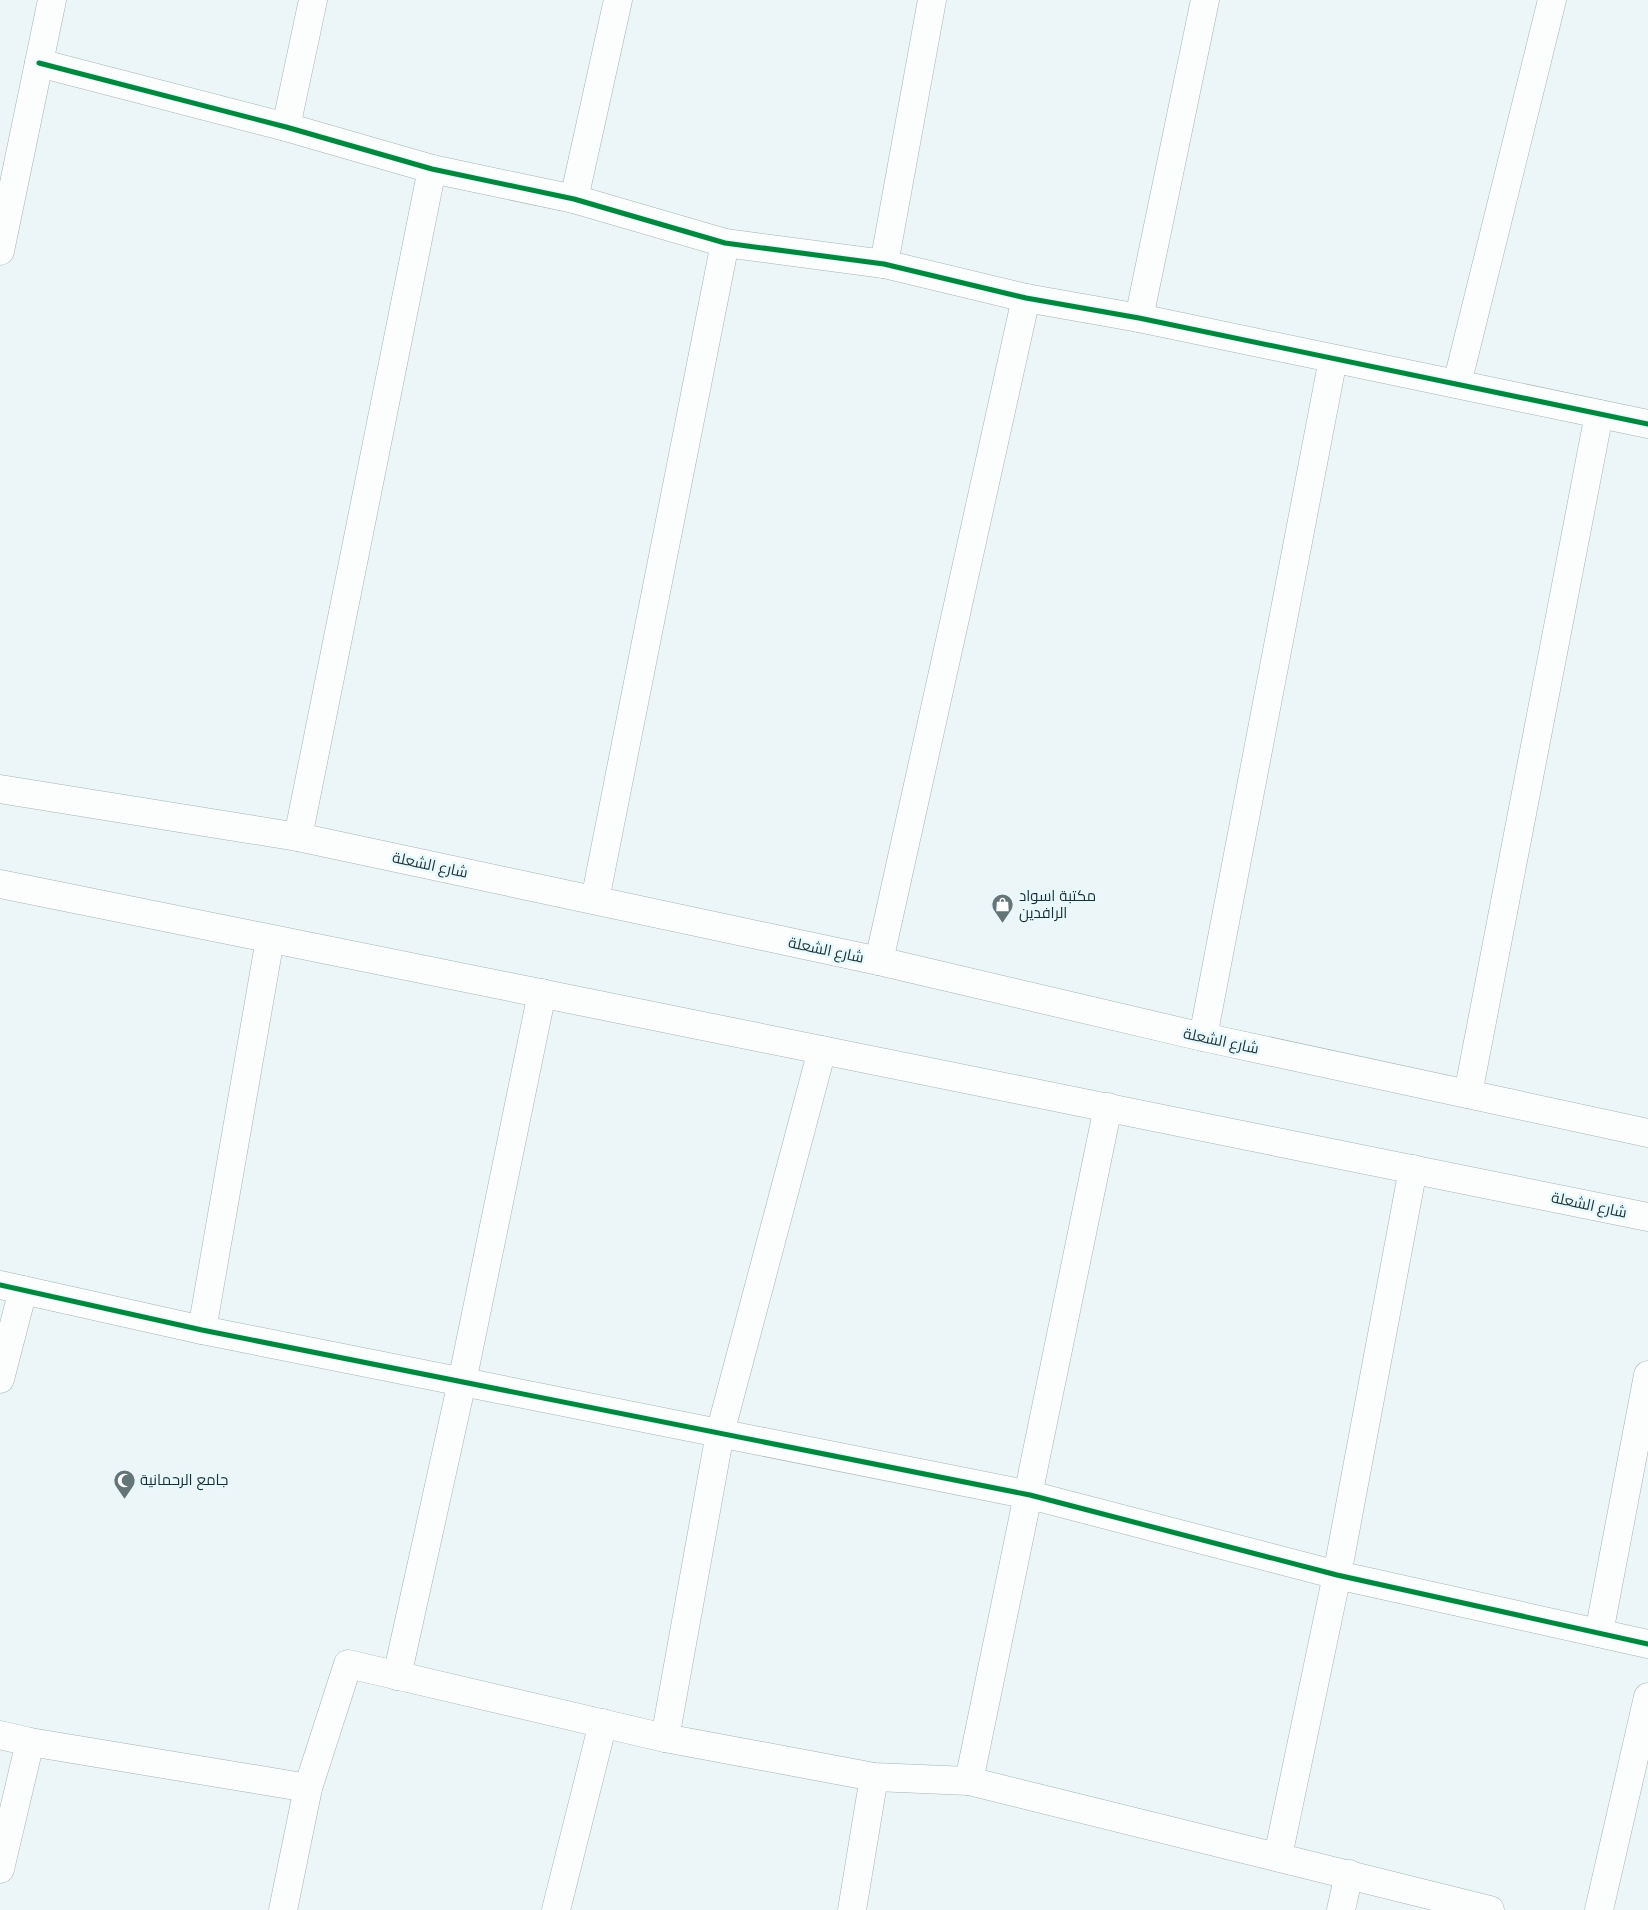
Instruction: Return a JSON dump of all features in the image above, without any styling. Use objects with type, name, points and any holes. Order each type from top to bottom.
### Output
[{"type":"street","points":[[0,251],[52,0]]},
{"type":"street","points":[[286,128],[313,0]]},
{"type":"street","points":[[574,199],[618,0]]},
{"type":"street","points":[[884,264],[932,0]]},
{"type":"street","points":[[1140,318],[1205,0]]},
{"type":"street","points":[[1457,384],[1552,0]]},
{"type":"street","points":[[39,62],[432,169],[574,199],[725,243],[884,264],[1026,298],[1140,318],[1648,424]]},
{"type":"street","points":[[298,838],[432,169]]},
{"type":"street","points":[[595,900],[725,243]]},
{"type":"street","points":[[879,961],[1026,298]]},
{"type":"street","points":[[1203,1037],[1333,358]]},
{"type":"street","points":[[1468,1094],[1599,414]]},
{"type":"street","name":"شارع الشعلة","points":[[0,789],[298,838],[879,961],[1203,1037],[1648,1133]]},
{"type":"street","name":"شارع الشعلة","points":[[0,884],[1648,1217]]},
{"type":"street","points":[[202,1330],[270,938]]},
{"type":"street","points":[[397,1676],[462,1382],[542,993]]},
{"type":"street","points":[[665,1738],[720,1433],[822,1050]]},
{"type":"street","points":[[970,1781],[1108,1107]]},
{"type":"street","points":[[1278,1856],[1337,1575],[1413,1169]]},
{"type":"street","points":[[0,1379],[11,1288],[202,1330],[1030,1495],[1337,1575],[1648,1644]]},
{"type":"street","points":[[1599,1633],[1648,1375]]},
{"type":"street","points":[[283,1910],[308,1788],[348,1664],[665,1738],[874,1777],[970,1781],[1490,1910]]},
{"type":"street","points":[[1599,1910],[1648,1697]]},
{"type":"street","points":[[556,1910],[603,1723]]},
{"type":"street","points":[[0,1735],[30,1742],[308,1788]]},
{"type":"street","points":[[0,1869],[30,1742]]},
{"type":"street","points":[[852,1910],[874,1777]]},
{"type":"street","points":[[1341,1910],[1349,1874]]},
{"type":"cycle path","points":[[39,63],[286,127],[432,169],[574,199],[725,243],[884,264],[1026,298],[1139,318],[1648,424]]},
{"type":"cycle path","points":[[0,1285],[202,1330],[1030,1495],[1337,1575],[1648,1644]]},
{"type":"place","name":"مكتبة اسواد الرافدين","points":[[1003,924]]},
{"type":"place","name":"جامع الرحمانية","points":[[124,1499]]}]
